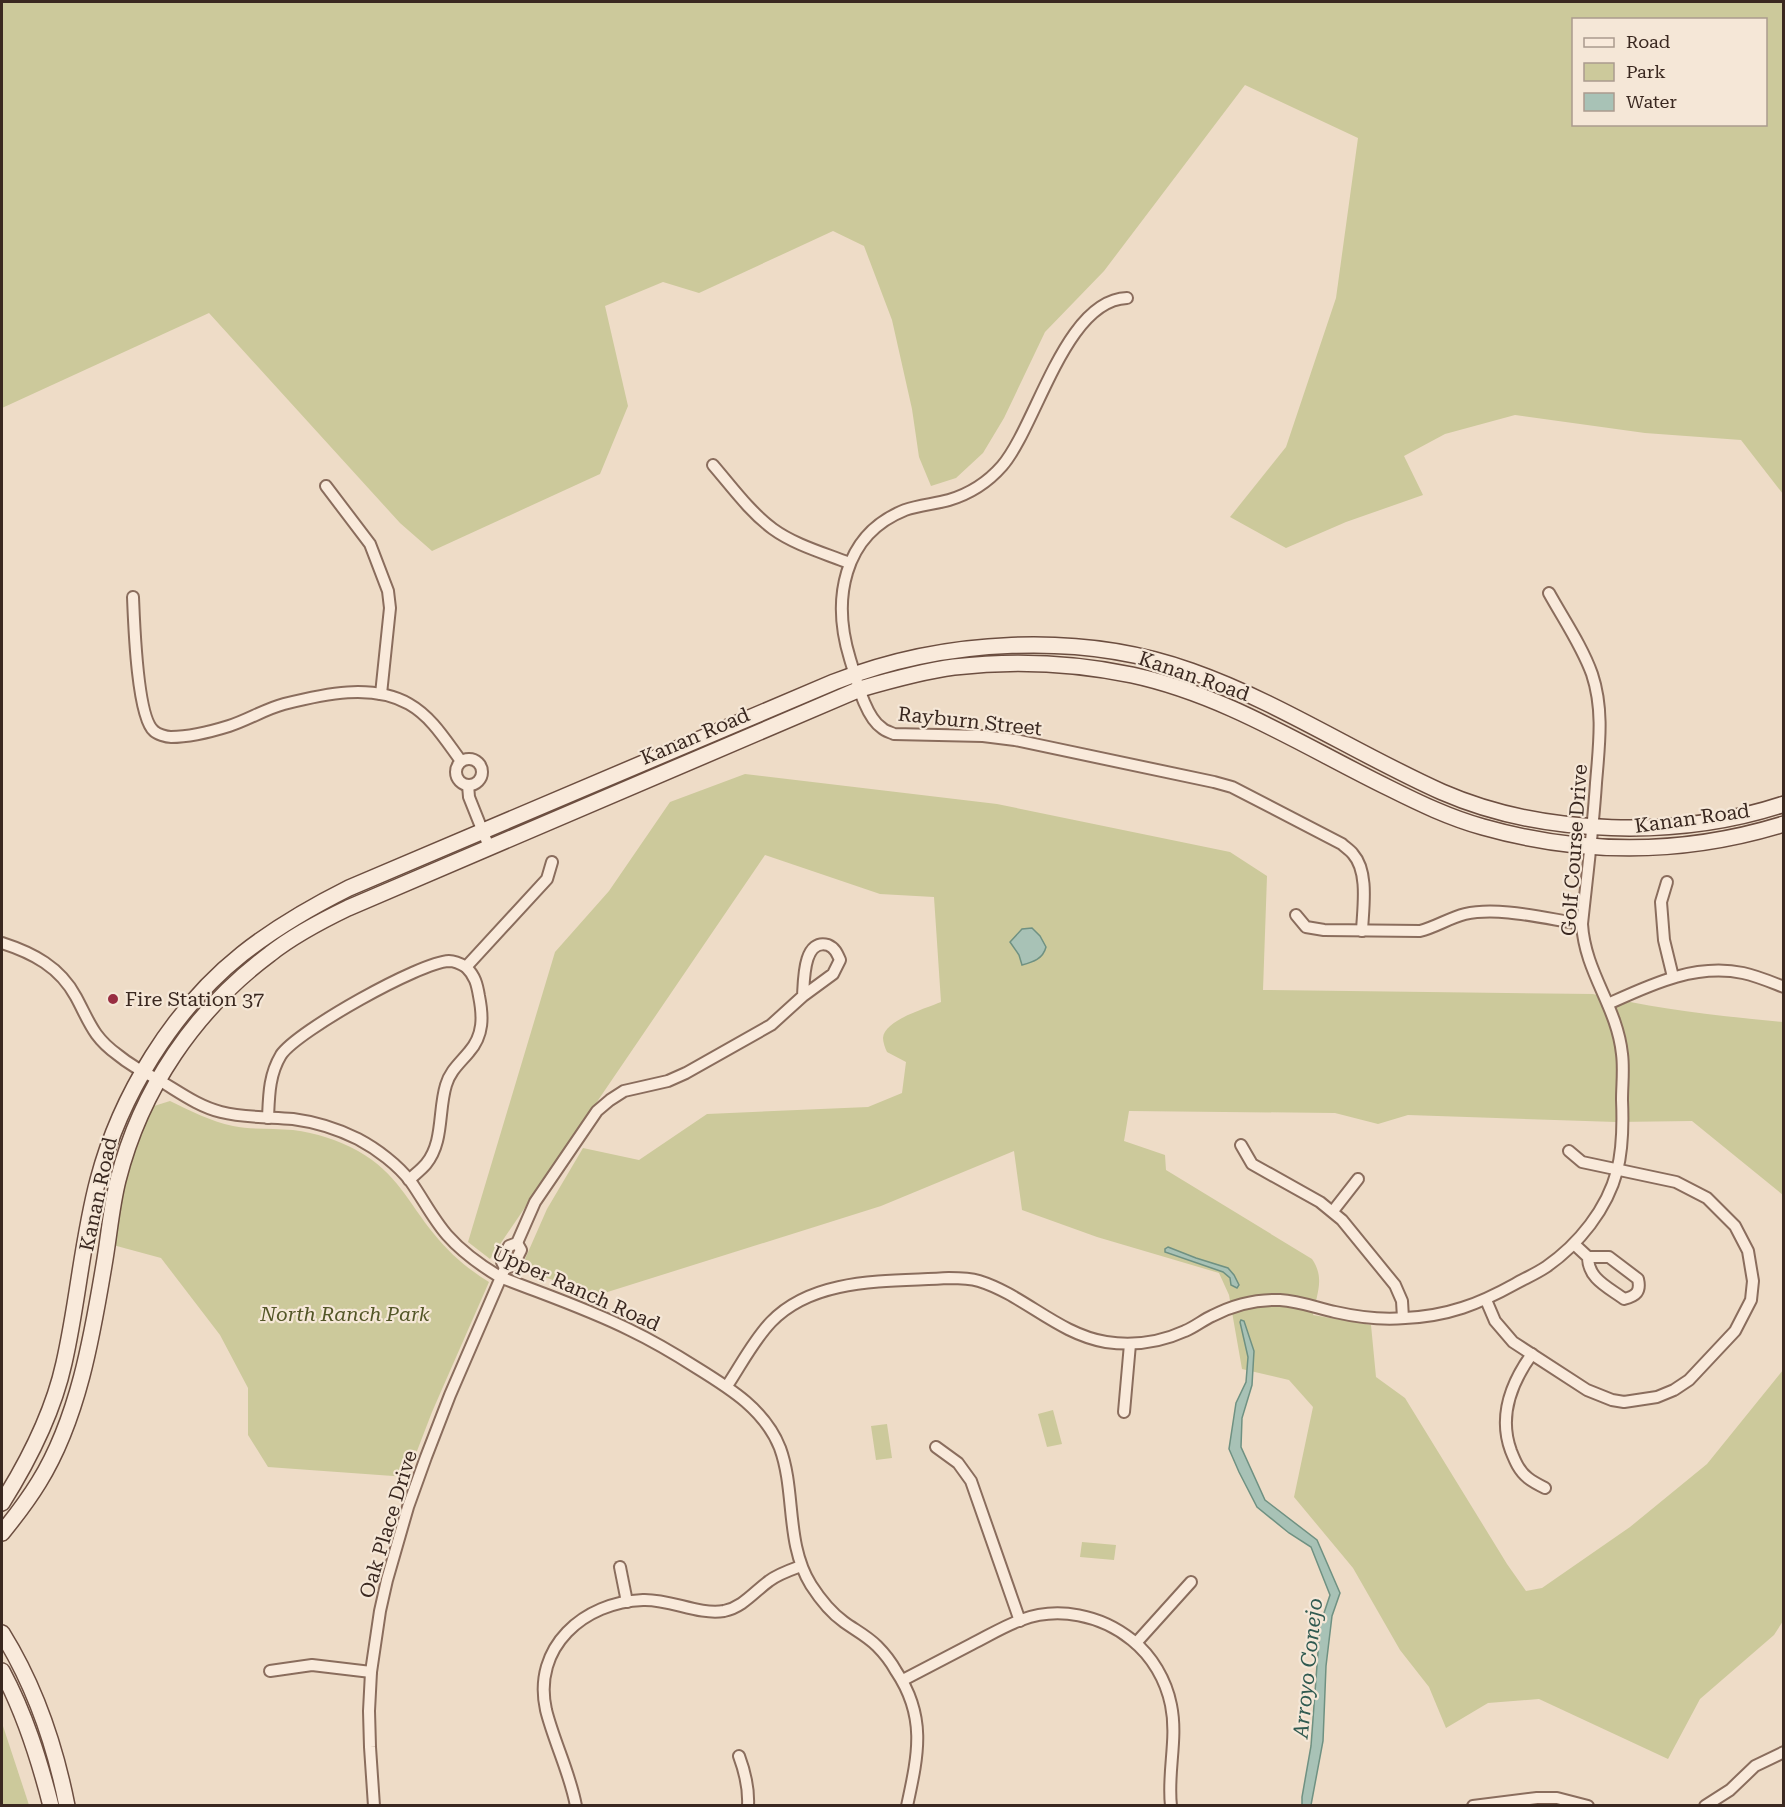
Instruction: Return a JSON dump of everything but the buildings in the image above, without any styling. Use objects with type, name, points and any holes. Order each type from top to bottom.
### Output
[{"type":"main road","name":"Kanan Road","points":[[2,1503],[45,1425],[55,1395],[64,1364],[98,1179],[125,1105],[142,1072],[171,1029],[225,969],[264,938],[314,905],[350,888],[855,674],[923,656],[960,650],[1002,646],[1102,650],[1136,656],[1188,670],[1237,688],[1444,792],[1486,808],[1556,824],[1633,828],[1667,827],[1707,822],[1784,804]]},
{"type":"main road","name":"Kanan Road","points":[[2,1533],[40,1481],[62,1435],[75,1400],[83,1372],[118,1180],[144,1104],[157,1080],[187,1036],[227,990],[269,954],[320,922],[348,908],[860,689],[953,667],[1001,663],[1068,666],[1134,676],[1183,690],[1231,708],[1437,811],[1517,835],[1555,843],[1635,849],[1715,841],[1784,824]]},
{"type":"main road","points":[[2,1633],[18,1662],[44,1720],[59,1768],[67,1806]]},
{"type":"main road","points":[[2,1671],[16,1697],[38,1755],[51,1806]]},
{"type":"street","name":"Rayburn Street","points":[[1127,298],[1116,298],[1095,310],[1076,331],[1012,452],[994,474],[961,496],[904,510],[879,524],[869,534],[849,563],[841,602],[842,620],[845,642],[860,689],[872,718],[881,728],[894,734],[983,736],[1015,740],[1214,782],[1248,794],[1342,844],[1353,854],[1360,865],[1363,876],[1362,931]]},
{"type":"street","points":[[713,465],[753,513],[774,530],[793,541],[849,563]]},
{"type":"street","points":[[326,486],[370,544],[388,591],[390,608],[381,694]]},
{"type":"street","name":"Golf Course Drive","points":[[727,1386],[759,1336],[781,1313],[798,1301],[837,1286],[948,1278],[979,1281],[1006,1292],[1064,1327],[1082,1335],[1106,1342],[1130,1344],[1169,1338],[1226,1309],[1263,1300],[1291,1301],[1362,1317],[1403,1318],[1445,1313],[1486,1300],[1546,1267],[1574,1244],[1600,1210],[1618,1170],[1623,1131],[1623,1057],[1618,1030],[1588,961],[1583,940],[1582,924],[1600,734],[1598,698],[1586,658],[1549,593]]},
{"type":"street","points":[[132,597],[146,720],[154,731],[168,738],[228,727],[282,705],[332,694],[358,692],[389,695],[410,704],[427,717],[461,761]]},
{"type":"street","points":[[472,759],[481,768],[479,780],[472,785],[460,782],[456,774],[457,766],[461,761],[472,759]]},
{"type":"street","points":[[468,785],[469,797],[489,847]]},
{"type":"street","points":[[466,967],[547,879],[552,862]]},
{"type":"street","points":[[1667,882],[1661,902],[1664,940],[1673,977]]},
{"type":"street","points":[[1296,915],[1306,927],[1324,930],[1420,931],[1463,915],[1486,911],[1582,924]]},
{"type":"street","name":"Upper Ranch Road","points":[[2,943],[23,950],[46,962],[57,971],[68,984],[89,1024],[102,1041],[142,1072],[191,1100],[219,1112],[314,1122],[338,1130],[375,1149],[409,1180],[447,1235],[480,1266],[502,1272],[628,1329],[727,1386],[746,1401],[759,1414],[780,1449],[785,1467],[795,1541],[801,1566],[810,1583],[824,1603],[841,1620],[877,1646],[903,1680],[915,1707],[918,1745],[907,1806]]},
{"type":"street","name":"Oak Place Drive","points":[[374,1806],[369,1747],[371,1672],[380,1611],[408,1507],[450,1395],[502,1272],[502,1262],[509,1246],[517,1243],[535,1202],[597,1111],[624,1091],[669,1081],[771,1025],[803,996],[833,974],[840,960],[837,952],[830,946],[822,944],[813,948],[809,954],[803,996]]},
{"type":"street","points":[[268,1118],[269,1086],[273,1070],[282,1053],[295,1040],[346,1008],[407,975],[448,961],[458,962],[466,967],[476,980],[483,1020],[472,1049],[454,1069],[447,1083],[443,1095],[438,1139],[433,1153],[425,1165],[409,1180]]},
{"type":"street","points":[[1608,1004],[1673,977],[1719,971],[1744,973],[1784,987]]},
{"type":"street","points":[[1241,1145],[1252,1164],[1333,1211],[1395,1285],[1402,1301],[1403,1318]]},
{"type":"street","points":[[1486,1300],[1501,1330],[1514,1342],[1587,1390],[1624,1402],[1658,1397],[1674,1390],[1689,1380],[1735,1331],[1751,1300],[1753,1281],[1748,1251],[1735,1226],[1707,1198],[1676,1182],[1582,1162],[1569,1151]]},
{"type":"street","points":[[1333,1211],[1358,1179]]},
{"type":"street","points":[[1574,1244],[1588,1257],[1609,1257],[1638,1279],[1639,1292],[1633,1297],[1624,1299],[1592,1275],[1588,1257]]},
{"type":"street","points":[[1124,1412],[1130,1344]]},
{"type":"street","points":[[1532,1354],[1519,1372],[1511,1389],[1505,1423],[1508,1442],[1516,1465],[1527,1478],[1545,1488]]},
{"type":"street","points":[[936,1447],[958,1463],[971,1481],[1020,1621]]},
{"type":"street","points":[[576,1806],[546,1709],[544,1692],[546,1674],[555,1648],[572,1626],[594,1611],[627,1602],[658,1600],[702,1611],[724,1611],[747,1600],[775,1577],[801,1566]]},
{"type":"street","points":[[620,1567],[627,1602]]},
{"type":"street","points":[[1136,1643],[1191,1582]]},
{"type":"street","points":[[903,1680],[1020,1621],[1037,1616],[1053,1614],[1083,1616],[1112,1626],[1136,1643],[1150,1658],[1167,1689],[1173,1728],[1171,1806]]},
{"type":"street","points":[[270,1671],[312,1665],[371,1672]]},
{"type":"street","points":[[1705,1806],[1731,1790],[1755,1766],[1784,1752]]},
{"type":"street","points":[[739,1756],[748,1786],[748,1806]]},
{"type":"street","points":[[1473,1806],[1537,1798],[1557,1798],[1588,1806]]},
{"type":"green space","points":[[2,2],[1783,2],[1783,494],[1741,440],[1645,433],[1515,415],[1445,434],[1404,456],[1423,495],[1346,522],[1286,548],[1230,517],[1286,447],[1336,298],[1358,138],[1245,85],[1104,271],[1045,332],[1004,418],[983,453],[956,478],[931,486],[919,457],[912,409],[892,320],[864,246],[833,231],[699,293],[663,282],[605,306],[628,406],[600,474],[432,551],[400,523],[209,313],[2,408]]},
{"type":"green space","points":[[745,774],[997,804],[1230,852],[1267,876],[1263,990],[1593,994],[1640,1004],[1783,1022],[1783,1195],[1692,1121],[1616,1122],[1408,1115],[1378,1124],[1335,1113],[1129,1111],[1124,1141],[1165,1155],[1166,1170],[1312,1259],[1319,1279],[1313,1315],[1371,1325],[1376,1377],[1405,1398],[1526,1591],[1542,1588],[1630,1527],[1707,1464],[1783,1370],[1783,1621],[1774,1635],[1700,1699],[1668,1759],[1539,1699],[1488,1703],[1446,1728],[1429,1687],[1400,1650],[1353,1568],[1294,1497],[1313,1407],[1289,1380],[1242,1369],[1229,1295],[1219,1273],[1097,1237],[1022,1210],[1014,1151],[881,1206],[598,1295],[526,1271],[525,1259],[547,1209],[583,1148],[639,1160],[707,1114],[868,1107],[902,1093],[906,1062],[887,1052],[883,1038],[885,1032],[898,1020],[941,1002],[934,897],[880,894],[765,855],[490,1259],[468,1242],[555,952],[609,891],[670,802]]},
{"type":"green space","name":"North Ranch Park","points":[[170,1101],[225,1124],[310,1133],[335,1140],[358,1151],[392,1178],[446,1248],[489,1282],[432,1412],[407,1477],[268,1467],[248,1435],[248,1388],[220,1335],[161,1258],[113,1245],[121,1190],[138,1139],[154,1106]]},
{"type":"green space","points":[[1053,1410],[1062,1444],[1047,1447],[1038,1414]]},
{"type":"green space","points":[[887,1424],[892,1458],[876,1460],[871,1426]]},
{"type":"green space","points":[[1082,1542],[1116,1545],[1114,1560],[1080,1557]]},
{"type":"green space","points":[[2,1723],[29,1805],[2,1805]]},
{"type":"water","points":[[1032,928],[1040,936],[1046,947],[1045,951],[1034,961],[1022,965],[1019,955],[1010,942],[1022,929]]},
{"type":"water","points":[[1168,1247],[1228,1268],[1239,1285],[1237,1288],[1231,1285],[1230,1278],[1223,1272],[1165,1252]]},
{"type":"water","points":[[1241,1320],[1244,1321],[1254,1351],[1252,1385],[1242,1418],[1241,1447],[1265,1500],[1317,1540],[1340,1593],[1332,1616],[1326,1666],[1323,1741],[1311,1805],[1302,1805],[1302,1797],[1311,1746],[1320,1625],[1330,1595],[1311,1547],[1289,1533],[1257,1507],[1229,1449],[1236,1403],[1246,1382],[1248,1357]]},
{"type":"place","name":"Fire Station 37","points":[[113,999]]},
{"type":"water label","name":"Arroyo Conejo","points":[[1308,1668]]}]
